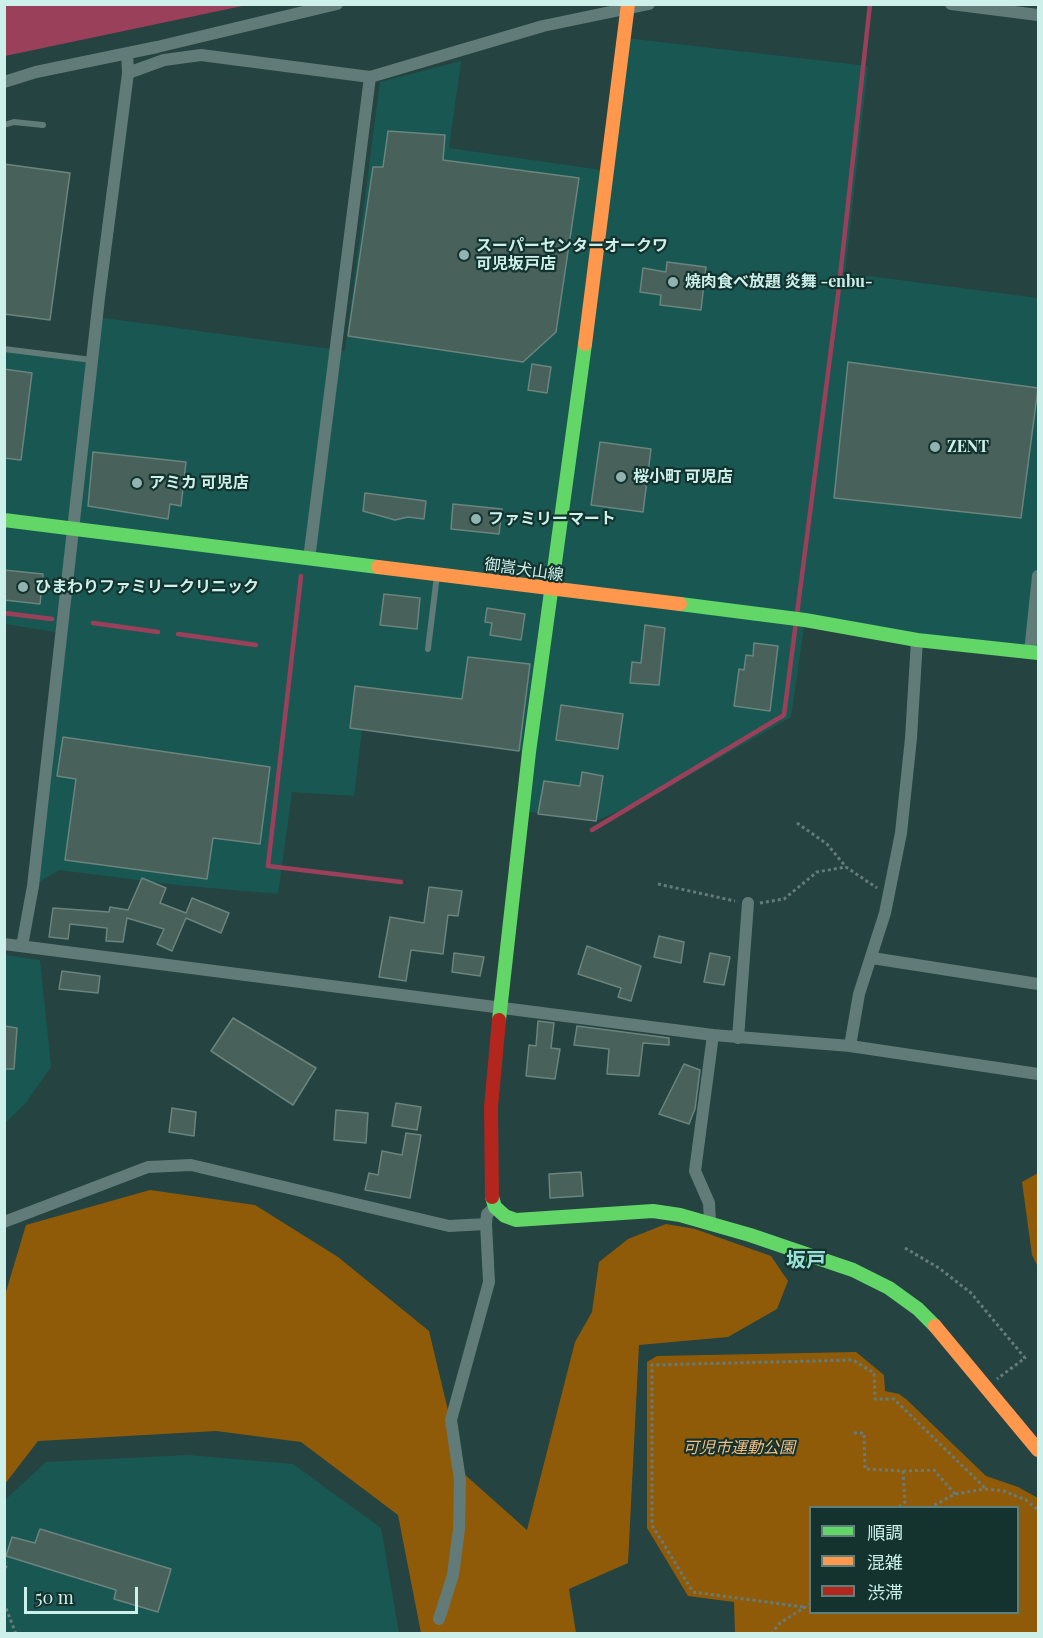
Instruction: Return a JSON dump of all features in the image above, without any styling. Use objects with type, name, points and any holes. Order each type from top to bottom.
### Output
[{"type":"street","points":[[4,82],[36,72],[337,4]]},
{"type":"street","points":[[128,73],[164,60],[201,55],[370,77],[543,26],[649,4]]},
{"type":"street","points":[[951,4],[1038,15]]},
{"type":"street","points":[[628,7],[553,591],[529,752],[500,1008],[491,1107],[491,1191],[495,1207],[505,1216],[516,1220],[653,1211],[710,1222],[853,1270],[889,1288],[918,1308],[946,1337],[1038,1450]]},
{"type":"street","points":[[22,946],[33,886],[128,73],[127,53]]},
{"type":"street","points":[[309,559],[370,77]]},
{"type":"street","name":"御嵩犬山線","points":[[4,520],[437,574],[553,591],[805,620],[916,640],[1034,653]]},
{"type":"street","points":[[1034,653],[1038,576]]},
{"type":"street","points":[[850,1046],[859,994],[872,958],[889,895],[901,833],[911,738],[916,640]]},
{"type":"street","points":[[738,1038],[748,903]]},
{"type":"street","points":[[4,944],[738,1038],[850,1046],[1038,1074]]},
{"type":"street","points":[[872,958],[1038,984]]},
{"type":"street","points":[[710,1222],[709,1203],[694,1171],[714,1035]]},
{"type":"street","points":[[4,1222],[148,1167],[191,1165],[449,1226],[486,1224]]},
{"type":"street","points":[[439,1619],[453,1575],[459,1529],[460,1480],[451,1419],[489,1282],[486,1224],[487,1214],[495,1207]]},
{"type":"lane","points":[[4,125],[14,122],[43,125]]},
{"type":"lane","points":[[4,349],[93,360]]},
{"type":"lane","points":[[428,649],[437,574]]},
{"type":"path","points":[[797,823],[827,844],[846,867],[889,895]]},
{"type":"path","points":[[905,1248],[939,1268],[971,1293],[1025,1358],[986,1388]]},
{"type":"path","points":[[803,1607],[693,1592],[652,1525],[652,1365],[853,1360],[874,1373],[876,1399],[894,1399],[986,1489]]},
{"type":"path","points":[[854,1433],[864,1433],[865,1469],[934,1470],[955,1494]]},
{"type":"path","points":[[900,1506],[904,1502],[903,1471]]},
{"type":"path","points":[[933,1506],[955,1494],[986,1489],[1004,1491],[1026,1500],[1038,1510]]},
{"type":"path","points":[[4,1574],[7,1562]]},
{"type":"path","points":[[4,1603],[16,1634]]},
{"type":"path","points":[[771,1634],[780,1623],[809,1604]]},
{"type":"shaded area","points":[[5,4],[247,4],[247,5],[5,56]]},
{"type":"shaded area","points":[[625,38],[868,66],[845,273],[1038,298],[1038,653],[805,620],[791,717],[660,792],[596,821],[522,811],[529,752],[362,729],[354,796],[292,792],[278,894],[178,885],[59,870],[33,886],[61,633],[5,624],[4,349],[92,360],[97,317],[345,351],[380,82],[461,61],[449,148],[608,171]]},
{"type":"shaded area","points":[[5,955],[40,960],[51,1067],[25,1104],[5,1123]]},
{"type":"shaded area","points":[[188,1455],[293,1464],[381,1528],[399,1633],[5,1634],[5,1500],[46,1462]]},
{"type":"green space","points":[[1038,1173],[1038,1267],[1032,1255],[1022,1182]]},
{"type":"green space","points":[[150,1190],[255,1205],[338,1257],[429,1331],[463,1473],[527,1530],[575,1342],[592,1312],[599,1262],[628,1239],[666,1224],[695,1229],[771,1256],[788,1281],[777,1309],[728,1337],[639,1345],[628,1563],[569,1589],[576,1633],[421,1633],[398,1515],[301,1442],[216,1431],[38,1441],[5,1484],[5,1295],[26,1225]]},
{"type":"green space","name":"可児市運動公園","points":[[856,1352],[884,1375],[885,1391],[899,1394],[906,1399],[986,1476],[1018,1487],[1038,1498],[1038,1633],[735,1633],[734,1602],[688,1596],[647,1528],[647,1362],[657,1356]]},
{"type":"building","name":"スーパーセンターオークワ 可児坂戸店","points":[[388,131],[445,135],[443,160],[579,178],[556,332],[523,362],[348,336],[373,167],[383,167]]},
{"type":"building","points":[[4,164],[70,173],[50,320],[4,314]]},
{"type":"building","name":"焼肉食べ放題 炎舞 ‐enbu‐","points":[[667,262],[706,267],[701,310],[660,305],[661,295],[640,292],[643,268],[666,272]]},
{"type":"building","name":"ZENT","points":[[848,362],[1038,388],[1021,518],[834,498]]},
{"type":"building","points":[[532,364],[551,367],[547,393],[528,390]]},
{"type":"building","points":[[4,369],[32,373],[21,460],[4,458]]},
{"type":"building","name":"桜小町 可児店","points":[[600,442],[651,449],[643,512],[591,505]]},
{"type":"building","name":"アミカ 可児店","points":[[93,452],[186,462],[181,506],[170,504],[168,519],[88,506]]},
{"type":"building","points":[[365,493],[426,501],[424,519],[408,517],[395,520],[363,511]]},
{"type":"building","name":"ファミリーマート","points":[[453,504],[502,509],[499,534],[451,529]]},
{"type":"building","name":"ひまわりファミリークリニック","points":[[4,570],[43,574],[40,604],[4,600]]},
{"type":"building","points":[[384,594],[420,598],[417,629],[380,625]]},
{"type":"building","points":[[487,608],[525,614],[521,640],[490,635],[492,623],[485,622]]},
{"type":"building","points":[[645,625],[665,628],[659,685],[630,683],[632,662],[641,663]]},
{"type":"building","points":[[754,643],[778,646],[770,711],[734,706],[739,669],[744,670],[746,655],[753,656]]},
{"type":"building","points":[[468,657],[530,664],[519,751],[350,728],[355,686],[462,699]]},
{"type":"building","points":[[561,705],[623,714],[618,749],[556,740]]},
{"type":"building","points":[[63,737],[270,767],[260,844],[213,838],[207,879],[65,860],[76,779],[57,776]]},
{"type":"building","points":[[582,772],[603,776],[596,821],[538,814],[544,781],[580,786]]},
{"type":"building","points":[[142,878],[166,888],[160,903],[186,913],[192,898],[229,913],[221,933],[186,918],[172,951],[157,944],[164,929],[127,918],[123,942],[106,941],[107,928],[70,924],[68,939],[49,937],[53,908],[109,912],[110,907],[128,910]]},
{"type":"building","points":[[429,887],[462,891],[458,916],[448,915],[443,954],[411,950],[406,981],[379,977],[390,917],[424,923]]},
{"type":"building","points":[[659,936],[684,942],[681,963],[654,957]]},
{"type":"building","points":[[587,946],[641,966],[631,1001],[618,997],[621,988],[578,974]]},
{"type":"building","points":[[454,953],[484,957],[480,976],[452,972]]},
{"type":"building","points":[[710,953],[730,957],[724,985],[704,982]]},
{"type":"building","points":[[62,971],[100,976],[98,993],[59,989]]},
{"type":"building","points":[[233,1018],[316,1068],[293,1105],[211,1051]]},
{"type":"building","points":[[538,1021],[554,1023],[551,1048],[560,1049],[555,1079],[526,1076],[529,1045],[536,1046]]},
{"type":"building","points":[[4,1026],[17,1028],[14,1069],[4,1069]]},
{"type":"building","points":[[577,1026],[669,1038],[669,1045],[643,1043],[639,1076],[607,1074],[609,1049],[574,1045]]},
{"type":"building","points":[[684,1064],[700,1070],[695,1109],[689,1124],[659,1114]]},
{"type":"building","points":[[396,1103],[421,1107],[417,1130],[392,1126]]},
{"type":"building","points":[[172,1108],[196,1112],[194,1136],[169,1132]]},
{"type":"building","points":[[336,1110],[368,1113],[366,1143],[334,1140]]},
{"type":"building","points":[[406,1133],[421,1135],[410,1198],[365,1190],[369,1173],[378,1175],[382,1151],[402,1155]]},
{"type":"building","points":[[581,1172],[583,1196],[550,1198],[549,1174]]},
{"type":"building","points":[[40,1529],[171,1569],[158,1612],[114,1599],[116,1590],[6,1556],[12,1537],[35,1543]]},
{"type":"waterway","points":[[592,830],[784,715],[838,295],[870,4]]},
{"type":"waterway","points":[[301,576],[268,866],[401,882]]},
{"type":"waterway","points":[[4,613],[52,619]]},
{"type":"waterway","points":[[93,623],[158,632]]},
{"type":"waterway","points":[[178,634],[256,645]]},
{"type":"traffic: fast","points":[[499,1020],[529,752],[585,344]]},
{"type":"traffic: fast","points":[[4,520],[378,567]]},
{"type":"traffic: fast","points":[[680,604],[805,620],[917,640],[1038,653]]},
{"type":"traffic: fast","points":[[492,1197],[495,1207],[505,1216],[516,1220],[653,1211],[680,1215],[750,1235],[853,1270],[889,1288],[918,1309],[935,1326]]},
{"type":"traffic: slow","points":[[585,344],[628,4]]},
{"type":"traffic: slow","points":[[378,567],[680,604]]},
{"type":"traffic: slow","points":[[935,1326],[1038,1450]]},
{"type":"traffic: jam","points":[[492,1197],[491,1107],[499,1020]]},
{"type":"place","name":"スーパーセンターオークワ 可児坂戸店","points":[[464,255]]},
{"type":"place","name":"焼肉食べ放題 炎舞 ‐enbu‐","points":[[673,282]]},
{"type":"place","name":"ZENT","points":[[935,447]]},
{"type":"place","name":"桜小町 可児店","points":[[621,477]]},
{"type":"place","name":"アミカ 可児店","points":[[137,483]]},
{"type":"place","name":"ファミリーマート","points":[[476,519]]},
{"type":"place","name":"ひまわりファミリークリニック","points":[[23,587]]},
{"type":"district","name":"坂戸","points":[[806,1261]]}]
